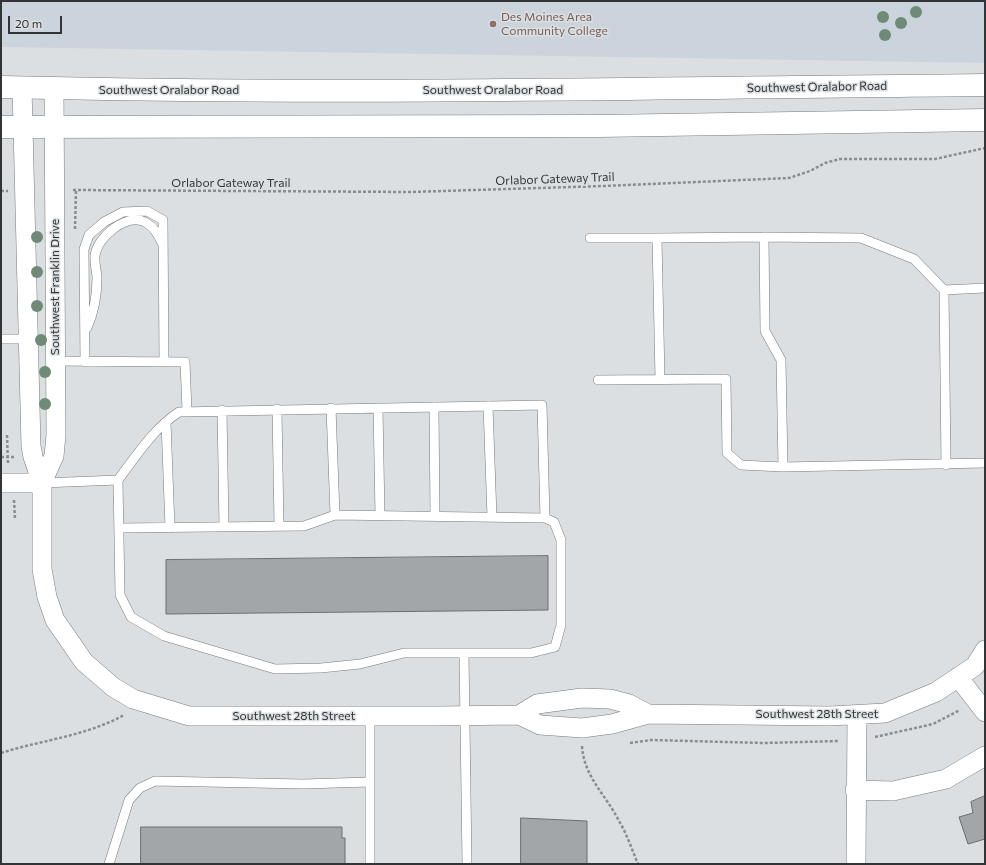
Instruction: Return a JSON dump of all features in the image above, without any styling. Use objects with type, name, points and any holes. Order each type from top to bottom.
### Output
[{"type":"main road","name":"Southwest Oralabor Road","points":[[1,87],[302,91],[504,91],[985,85]]},
{"type":"main road","points":[[1,127],[599,126],[985,120]]},
{"type":"street","name":"Southwest Franklin Drive","points":[[22,87],[26,190],[27,339],[31,446],[33,458],[42,483],[42,569],[47,597],[55,620],[84,662]]},
{"type":"street","name":"Southwest Franklin Drive","points":[[42,483],[54,456],[56,435],[54,88]]},
{"type":"street","points":[[1,483],[42,483]]},
{"type":"street","name":"Southwest 28th Street","points":[[84,662],[114,687],[143,702],[189,716],[519,715],[540,725],[582,728],[612,724],[648,714],[830,716],[885,713],[936,692],[975,666],[985,650]]},
{"type":"street","points":[[958,677],[985,712]]},
{"type":"street","name":"Southwest 28th Street","points":[[519,715],[537,704],[582,698],[610,699],[629,704],[648,714]]},
{"type":"street","points":[[856,864],[855,790],[857,715]]},
{"type":"street","points":[[855,790],[892,790],[946,779],[985,756]]},
{"type":"lane","points":[[85,362],[86,331],[84,249],[89,235],[104,222],[123,212],[147,211],[163,220],[164,362]]},
{"type":"lane","points":[[86,331],[94,314],[97,278],[95,256],[100,241],[111,230],[125,222],[144,222],[156,232],[164,248]]},
{"type":"lane","points":[[764,237],[765,330],[781,360],[783,467]]},
{"type":"lane","points":[[590,238],[861,238],[914,259],[944,290],[946,465]]},
{"type":"lane","points":[[657,238],[660,380]]},
{"type":"lane","points":[[944,290],[985,288]]},
{"type":"lane","points":[[1,339],[27,339]]},
{"type":"lane","points":[[55,361],[185,362],[187,411]]},
{"type":"lane","points":[[598,380],[726,379],[728,453],[742,465],[783,467],[946,465],[985,463]]},
{"type":"lane","points":[[119,528],[304,526],[335,515],[545,518],[554,522],[561,540],[561,625],[555,648],[531,653],[404,653],[360,664],[320,668],[275,669],[164,636],[132,617],[120,595],[118,480],[142,447],[166,422],[179,412],[542,405],[545,518]]},
{"type":"lane","points":[[488,406],[492,518]]},
{"type":"lane","points":[[434,407],[435,516]]},
{"type":"lane","points":[[331,408],[335,515]]},
{"type":"lane","points":[[378,408],[380,516]]},
{"type":"lane","points":[[277,409],[279,526]]},
{"type":"lane","points":[[222,410],[224,527]]},
{"type":"lane","points":[[166,422],[170,528]]},
{"type":"lane","points":[[42,483],[118,480]]},
{"type":"lane","points":[[464,654],[466,864]]},
{"type":"lane","points":[[370,716],[370,864]]},
{"type":"lane","points":[[109,864],[129,800],[140,788],[154,781],[303,784],[370,782]]},
{"type":"path","name":"Orlabor Gateway Trail","points":[[120,190],[410,192],[789,178],[810,171],[825,163],[840,159],[935,159],[985,148]]},
{"type":"path","points":[[75,230],[76,190]]},
{"type":"path","points":[[1,753],[103,726],[127,714],[143,702]]},
{"type":"path","points":[[582,748],[586,768],[592,781],[620,821],[638,864]]},
{"type":"shaded area","name":"Des Moines Area Community College","points":[[1,1],[985,1],[985,63],[1,47]]},
{"type":"building","points":[[548,556],[548,610],[166,614],[166,560]]},
{"type":"building","points":[[985,796],[985,839],[968,844],[959,817],[973,813],[971,802]]},
{"type":"building","points":[[521,818],[587,821],[587,864],[521,864]]},
{"type":"building","points":[[141,827],[342,827],[342,838],[345,838],[345,864],[141,864]]},
{"type":"place","name":"Des Moines Area Community College","points":[[493,24]]}]
